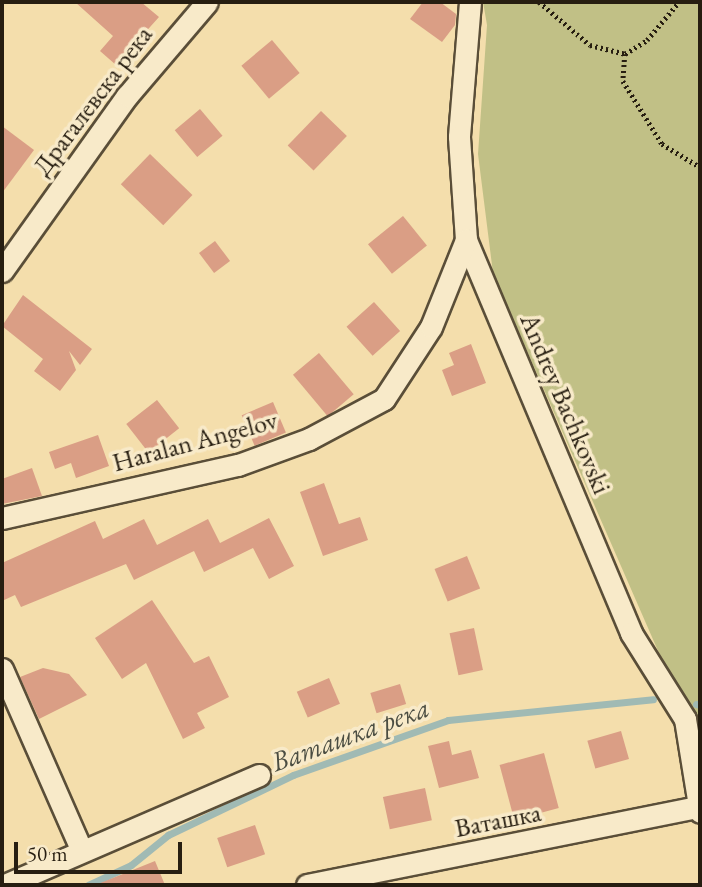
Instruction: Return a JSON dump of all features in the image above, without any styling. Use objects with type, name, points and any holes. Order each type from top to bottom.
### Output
[{"type":"street","name":"Драгалевска река","points":[[2,271],[127,96],[207,2]]},
{"type":"street","name":"Andrey Bachkovski","points":[[470,2],[459,137],[466,240],[631,633],[685,719],[700,808]]},
{"type":"street","name":"Haralan Angelov","points":[[2,518],[238,465],[309,439],[384,399],[431,327],[466,240]]},
{"type":"street","points":[[2,669],[81,849]]},
{"type":"street","points":[[5,885],[81,849],[259,775]]},
{"type":"street","name":"Ваташка","points":[[307,885],[700,808]]},
{"type":"path","points":[[539,2],[590,46],[625,54],[647,40],[679,2]]},
{"type":"path","points":[[625,54],[623,81],[662,144],[700,167]]},
{"type":"shaded area","points":[[483,2],[700,2],[700,747],[493,273],[478,154],[487,25]]},
{"type":"building","points":[[75,2],[141,2],[159,17],[116,65],[100,51],[113,36]]},
{"type":"building","points":[[423,2],[440,2],[456,14],[455,25],[442,42],[410,19]]},
{"type":"building","points":[[272,40],[300,73],[269,99],[241,66]]},
{"type":"building","points":[[200,109],[222,136],[197,157],[175,130]]},
{"type":"building","points":[[321,111],[347,136],[314,171],[288,146]]},
{"type":"building","points":[[2,126],[34,150],[2,193]]},
{"type":"building","points":[[150,154],[192,195],[163,225],[121,184]]},
{"type":"building","points":[[403,216],[427,246],[392,274],[368,244]]},
{"type":"building","points":[[215,241],[230,261],[214,273],[199,253]]},
{"type":"building","points":[[23,295],[92,349],[80,365],[69,351],[76,370],[60,391],[34,371],[43,359],[2,326]]},
{"type":"building","points":[[374,302],[400,331],[373,356],[347,327]]},
{"type":"building","points":[[471,344],[486,383],[452,396],[442,370],[454,365],[449,353]]},
{"type":"building","points":[[319,353],[354,394],[328,416],[293,375]]},
{"type":"building","points":[[157,400],[179,428],[148,452],[126,424]]},
{"type":"building","points":[[273,402],[286,432],[255,446],[242,415]]},
{"type":"building","points":[[98,435],[109,466],[76,478],[71,463],[55,469],[49,452]]},
{"type":"building","points":[[32,468],[42,496],[2,504],[2,479]]},
{"type":"building","points":[[324,483],[339,524],[360,517],[368,540],[323,556],[300,492]]},
{"type":"building","points":[[269,518],[294,566],[269,579],[253,548],[204,572],[194,551],[134,580],[126,564],[21,607],[15,595],[2,601],[2,563],[95,521],[103,539],[144,519],[157,545],[208,519],[220,543]]},
{"type":"building","points":[[467,556],[480,588],[448,602],[435,569]]},
{"type":"building","points":[[152,600],[194,663],[209,656],[229,697],[197,713],[205,728],[183,739],[146,663],[122,679],[95,638]]},
{"type":"building","points":[[474,628],[483,670],[458,675],[450,633]]},
{"type":"building","points":[[43,668],[69,674],[87,695],[39,719],[20,677]]},
{"type":"building","points":[[329,678],[340,704],[308,717],[297,692]]},
{"type":"building","points":[[400,684],[406,704],[376,713],[370,693]]},
{"type":"building","points":[[621,731],[629,759],[595,769],[587,741]]},
{"type":"building","points":[[449,741],[452,755],[471,750],[479,778],[439,788],[428,746]]},
{"type":"building","points":[[544,753],[559,808],[514,820],[500,765]]},
{"type":"building","points":[[425,788],[432,820],[390,829],[383,797]]},
{"type":"building","points":[[255,825],[265,854],[227,867],[217,838]]},
{"type":"building","points":[[155,861],[165,885],[98,885],[98,884]]},
{"type":"waterway","name":"Ваташка река","points":[[88,885],[131,865],[168,835],[293,775],[448,720],[653,699]]},
{"type":"waterway","name":"Ваташка река","points":[[696,704],[700,705]]}]
